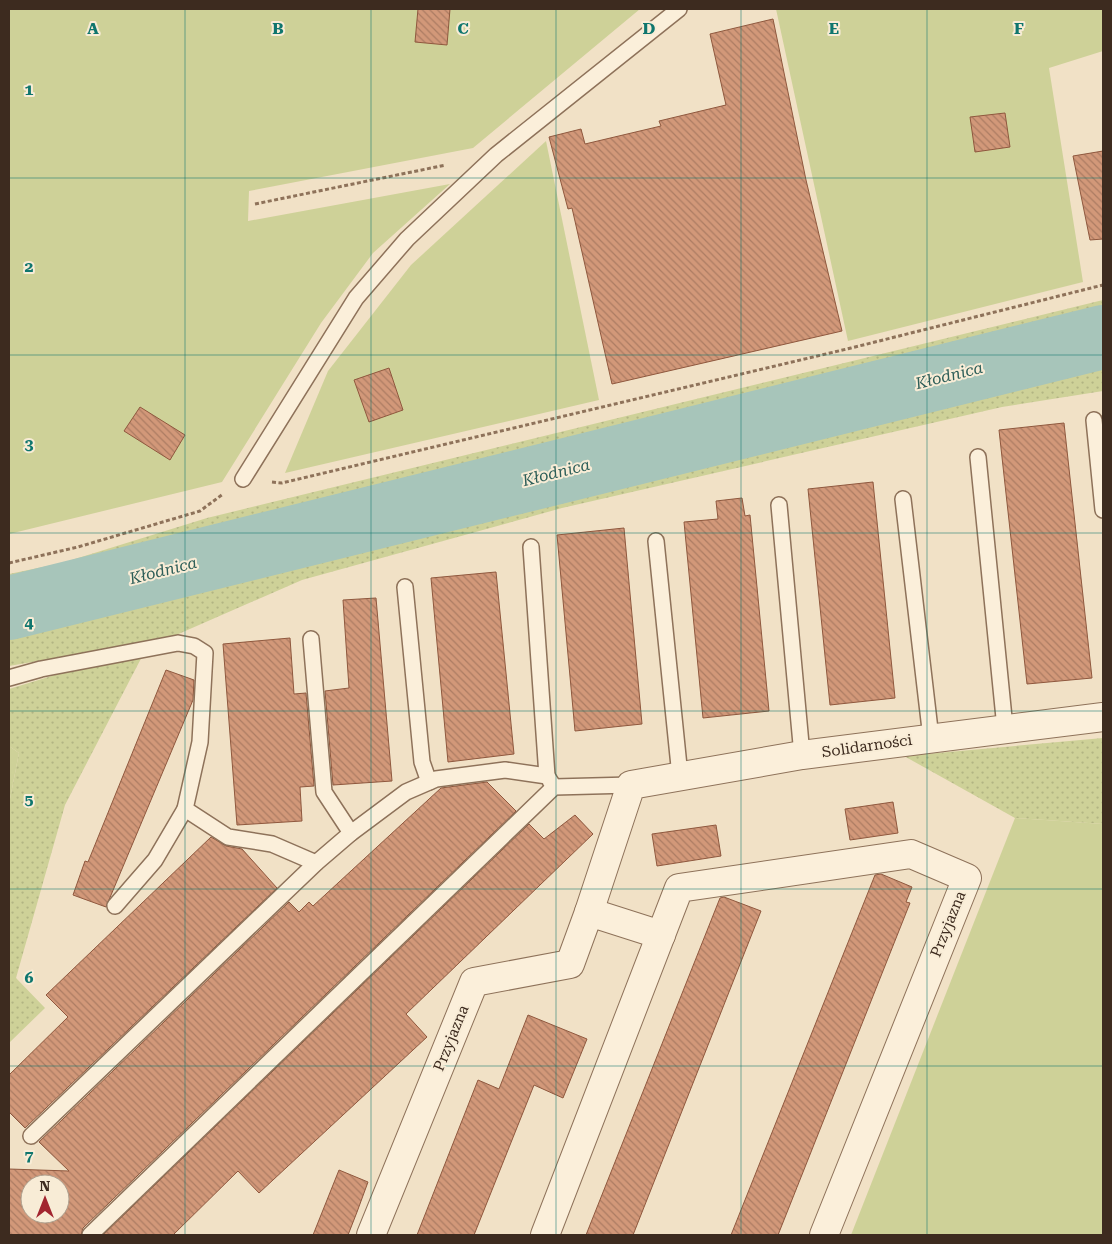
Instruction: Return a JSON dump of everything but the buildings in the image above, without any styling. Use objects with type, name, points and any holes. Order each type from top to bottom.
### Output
[{"type":"street","name":"Solidarności","points":[[631,785],[802,755],[1103,717]]},
{"type":"street","name":"Przyjazna","points":[[371,1235],[474,982],[570,964],[631,785]]},
{"type":"street","name":"Przyjazna","points":[[545,1235],[679,888],[911,854],[967,878],[824,1235]]},
{"type":"street","points":[[589,912],[661,935]]},
{"type":"lane","points":[[243,479],[356,298],[407,238],[496,155],[679,9]]},
{"type":"lane","points":[[1094,420],[1103,510]]},
{"type":"lane","points":[[978,457],[1005,728]]},
{"type":"lane","points":[[903,499],[931,738]]},
{"type":"lane","points":[[778,505],[802,755]]},
{"type":"lane","points":[[656,541],[680,776]]},
{"type":"lane","points":[[531,547],[550,782]]},
{"type":"lane","points":[[405,587],[422,762],[429,782]]},
{"type":"lane","points":[[311,639],[324,792],[351,833]]},
{"type":"lane","points":[[9,678],[41,669],[178,643],[194,646],[205,653],[200,742],[185,809],[155,860],[115,906]]},
{"type":"lane","points":[[31,1136],[316,863],[351,833],[406,792],[436,779],[505,770],[550,782],[631,785]]},
{"type":"lane","points":[[90,1235],[550,782]]},
{"type":"lane","points":[[185,809],[228,837],[272,844],[316,863]]},
{"type":"path","points":[[255,204],[448,165]]},
{"type":"path","points":[[9,563],[78,547],[200,511],[243,479],[282,484],[851,348],[1103,285]]},
{"type":"green space","points":[[9,9],[640,9],[473,148],[249,191],[248,221],[450,184],[373,253],[321,323],[222,482],[9,534]]},
{"type":"green space","points":[[776,9],[1103,9],[1103,51],[1049,68],[1083,282],[848,341]]},
{"type":"green space","points":[[546,141],[599,400],[285,473],[328,371],[411,265]]},
{"type":"green space","points":[[1103,300],[1103,329],[9,598],[9,574],[62,563],[207,518]]},
{"type":"green space","points":[[1103,359],[1103,391],[1002,407],[562,508],[302,580],[167,639],[9,666],[9,629],[510,508]]},
{"type":"green space","points":[[147,647],[65,805],[16,978],[45,1008],[9,1043],[9,804],[19,753],[9,746],[9,689]]},
{"type":"green space","points":[[1103,738],[1103,824],[1015,818],[904,756]]},
{"type":"green space","points":[[9,746],[19,753],[9,804]]},
{"type":"green space","points":[[1015,818],[1103,824],[1103,1235],[851,1235]]},
{"type":"waterway","name":"Kłodnica","points":[[9,608],[1103,337]]}]
